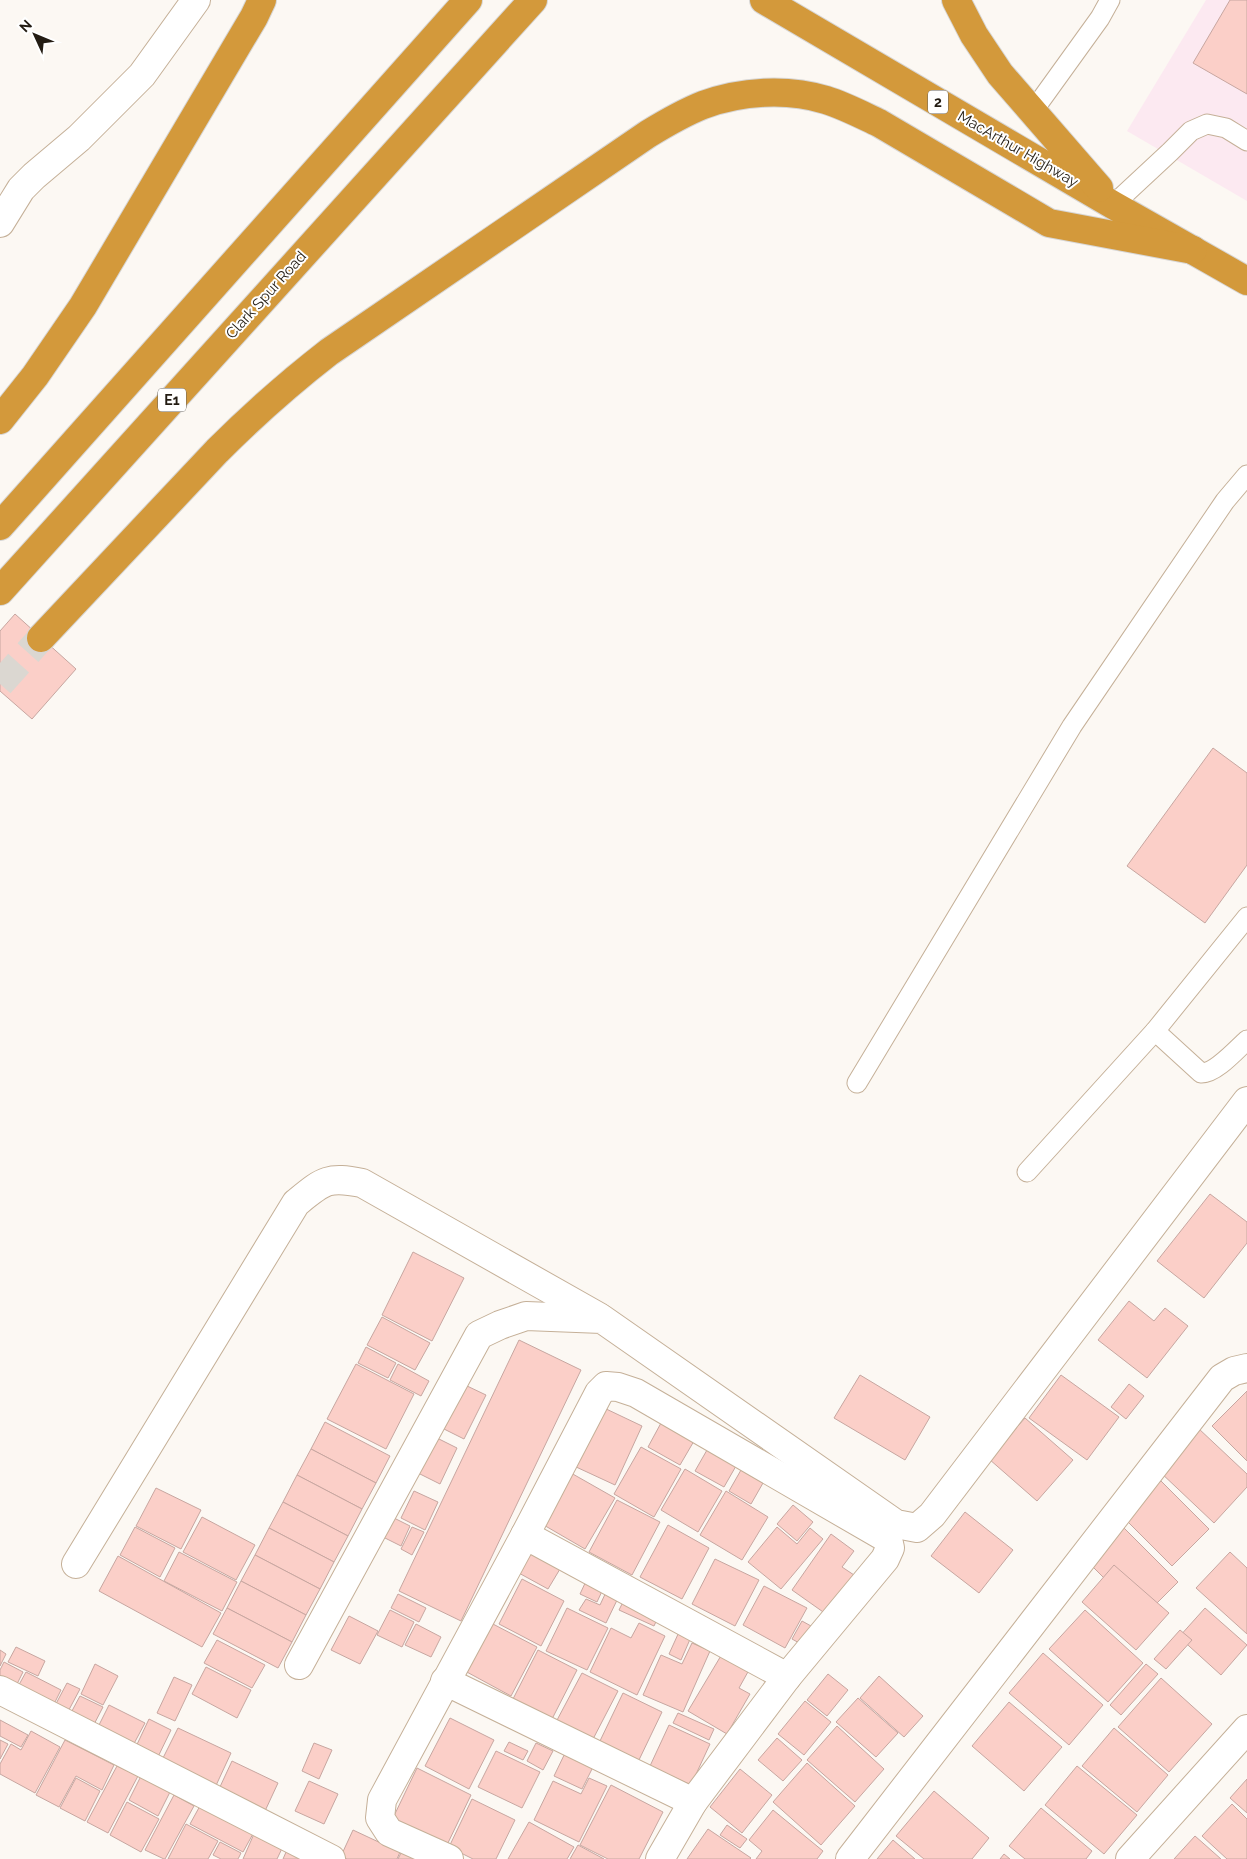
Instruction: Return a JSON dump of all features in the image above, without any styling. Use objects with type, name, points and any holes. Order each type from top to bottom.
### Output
[{"type":"highway","points":[[0,420],[35,376],[83,306],[254,17],[262,0]]},
{"type":"highway","points":[[0,526],[468,0]]},
{"type":"highway","name":"Clark Spur Road","points":[[0,591],[534,0]]},
{"type":"highway","name":"MacArthur Highway","points":[[764,0],[1113,205],[1247,281]]},
{"type":"highway","points":[[956,0],[974,35],[995,66],[1113,205]]},
{"type":"highway","points":[[41,638],[217,451],[301,374],[329,352],[648,134],[703,105],[736,96],[767,92],[800,94],[826,100],[853,110],[879,123],[1049,223],[1193,250]]},
{"type":"street","points":[[0,223],[17,195],[34,176],[85,133],[142,75],[196,0]]},
{"type":"street","points":[[76,1564],[296,1203],[325,1181],[344,1180],[362,1184],[602,1320],[896,1524],[917,1528],[932,1516],[1247,1102]]},
{"type":"street","points":[[299,1665],[480,1335],[500,1325],[526,1316],[602,1320]]},
{"type":"street","points":[[850,1859],[1222,1378],[1234,1371],[1247,1368]]},
{"type":"street","points":[[449,1859],[389,1832],[380,1818],[382,1800],[525,1535],[599,1393],[606,1386],[618,1387],[636,1394],[888,1539],[890,1548],[885,1559],[787,1677],[693,1802],[660,1859]]},
{"type":"street","points":[[525,1535],[787,1677]]},
{"type":"street","points":[[445,1681],[693,1802]]},
{"type":"street","points":[[0,1690],[331,1859]]},
{"type":"street","points":[[1130,1859],[1247,1729]]},
{"type":"lane","points":[[1033,111],[1100,18],[1110,0]]},
{"type":"lane","points":[[1113,205],[1191,131],[1207,124],[1226,128],[1247,141]]},
{"type":"lane","points":[[857,1083],[1072,726],[1209,524],[1247,475]]},
{"type":"lane","points":[[1027,1172],[1155,1031],[1247,917]]},
{"type":"lane","points":[[1155,1031],[1201,1073],[1207,1074],[1247,1040]]},
{"type":"shaded area","points":[[1206,0],[1247,0],[1247,201],[1127,131]]},
{"type":"building","points":[[1230,0],[1247,0],[1247,94],[1193,63]]},
{"type":"building","points":[[15,614],[76,669],[32,719],[0,691],[0,631]]},
{"type":"building","points":[[1213,748],[1247,773],[1247,865],[1205,923],[1127,866]]},
{"type":"building","points":[[1210,1194],[1247,1222],[1247,1243],[1204,1298],[1157,1261]]},
{"type":"building","points":[[413,1252],[464,1278],[432,1341],[382,1315]]},
{"type":"building","points":[[1129,1301],[1154,1321],[1165,1308],[1188,1326],[1147,1378],[1098,1340]]},
{"type":"building","points":[[382,1317],[430,1343],[415,1370],[367,1345]]},
{"type":"building","points":[[519,1340],[581,1370],[461,1621],[399,1591]]},
{"type":"building","points":[[366,1347],[396,1363],[388,1378],[358,1363]]},
{"type":"building","points":[[356,1364],[414,1394],[386,1449],[327,1419]]},
{"type":"building","points":[[398,1364],[429,1381],[421,1396],[390,1380]]},
{"type":"building","points":[[860,1375],[930,1417],[905,1460],[834,1418]]},
{"type":"building","points":[[1061,1375],[1119,1417],[1087,1460],[1029,1418]]},
{"type":"building","points":[[1129,1384],[1144,1396],[1126,1419],[1111,1407]]},
{"type":"building","points":[[465,1385],[486,1395],[464,1439],[444,1429]]},
{"type":"building","points":[[1247,1391],[1247,1461],[1212,1426]]},
{"type":"building","points":[[602,1407],[642,1426],[615,1485],[574,1466]]},
{"type":"building","points":[[1025,1418],[1073,1460],[1037,1501],[989,1459]]},
{"type":"building","points":[[325,1422],[390,1456],[376,1483],[311,1449]]},
{"type":"building","points":[[661,1423],[694,1441],[680,1465],[648,1447]]},
{"type":"building","points":[[1198,1428],[1247,1474],[1247,1487],[1214,1523],[1159,1471]]},
{"type":"building","points":[[433,1436],[457,1448],[440,1484],[416,1472]]},
{"type":"building","points":[[641,1447],[681,1469],[654,1517],[614,1494]]},
{"type":"building","points":[[311,1449],[376,1483],[362,1509],[297,1475]]},
{"type":"building","points":[[707,1450],[736,1466],[724,1487],[695,1471]]},
{"type":"building","points":[[685,1469],[722,1491],[698,1532],[661,1510]]},
{"type":"building","points":[[741,1470],[763,1483],[751,1504],[729,1491]]},
{"type":"building","points":[[571,1473],[615,1498],[585,1549],[542,1524]]},
{"type":"building","points":[[297,1475],[362,1509],[348,1536],[283,1502]]},
{"type":"building","points":[[1161,1481],[1209,1529],[1172,1566],[1124,1518]]},
{"type":"building","points":[[156,1488],[201,1510],[181,1549],[136,1526]]},
{"type":"building","points":[[414,1491],[438,1502],[425,1530],[401,1518]]},
{"type":"building","points":[[726,1491],[768,1517],[742,1560],[700,1535]]},
{"type":"building","points":[[617,1500],[660,1522],[632,1575],[589,1552]]},
{"type":"building","points":[[283,1502],[348,1536],[334,1562],[269,1528]]},
{"type":"building","points":[[793,1505],[813,1522],[797,1541],[777,1524]]},
{"type":"building","points":[[965,1512],[1013,1550],[979,1593],[931,1556]]},
{"type":"building","points":[[202,1517],[255,1545],[236,1580],[183,1552]]},
{"type":"building","points":[[392,1517],[410,1526],[401,1546],[383,1537]]},
{"type":"building","points":[[668,1525],[709,1548],[682,1599],[640,1577]]},
{"type":"building","points":[[135,1527],[175,1548],[160,1577],[120,1555]]},
{"type":"building","points":[[412,1527],[424,1532],[412,1555],[401,1549]]},
{"type":"building","points":[[777,1527],[797,1544],[810,1528],[823,1539],[781,1589],[748,1562]]},
{"type":"building","points":[[269,1528],[334,1562],[320,1589],[255,1555]]},
{"type":"building","points":[[1124,1528],[1178,1582],[1143,1617],[1089,1563]]},
{"type":"building","points":[[831,1534],[854,1551],[842,1567],[854,1575],[826,1614],[792,1590]]},
{"type":"building","points":[[532,1547],[563,1564],[548,1589],[517,1572]]},
{"type":"building","points":[[179,1552],[237,1582],[222,1611],[164,1581]]},
{"type":"building","points":[[1230,1552],[1247,1568],[1247,1634],[1196,1588]]},
{"type":"building","points":[[255,1555],[320,1589],[306,1615],[241,1581]]},
{"type":"building","points":[[118,1556],[221,1613],[202,1647],[99,1591]]},
{"type":"building","points":[[715,1559],[759,1580],[735,1626],[692,1604]]},
{"type":"building","points":[[1114,1565],[1169,1613],[1136,1650],[1082,1602]]},
{"type":"building","points":[[522,1579],[564,1601],[541,1646],[499,1624]]},
{"type":"building","points":[[587,1579],[604,1587],[597,1602],[580,1594]]},
{"type":"building","points":[[241,1581],[306,1615],[292,1642],[227,1608]]},
{"type":"building","points":[[764,1586],[807,1608],[785,1648],[743,1625]]},
{"type":"building","points":[[607,1590],[619,1596],[606,1623],[579,1610],[586,1599],[600,1605]]},
{"type":"building","points":[[398,1594],[426,1608],[419,1622],[391,1608]]},
{"type":"building","points":[[626,1596],[660,1613],[654,1626],[619,1610]]},
{"type":"building","points":[[227,1608],[292,1642],[278,1668],[213,1634]]},
{"type":"building","points":[[567,1608],[608,1628],[587,1670],[546,1651]]},
{"type":"building","points":[[1205,1608],[1247,1645],[1221,1675],[1179,1637]]},
{"type":"building","points":[[390,1610],[414,1622],[402,1647],[377,1635]]},
{"type":"building","points":[[1085,1610],[1143,1663],[1108,1702],[1049,1649]]},
{"type":"building","points":[[349,1616],[378,1631],[360,1664],[331,1650]]},
{"type":"building","points":[[802,1621],[811,1626],[801,1644],[792,1639]]},
{"type":"building","points":[[491,1623],[537,1647],[511,1696],[465,1671]]},
{"type":"building","points":[[639,1623],[665,1636],[637,1695],[590,1672],[611,1628],[631,1638]]},
{"type":"building","points":[[416,1624],[441,1637],[431,1657],[405,1645]]},
{"type":"building","points":[[1180,1630],[1192,1640],[1166,1669],[1154,1659]]},
{"type":"building","points":[[679,1632],[691,1637],[681,1660],[669,1654]]},
{"type":"building","points":[[217,1640],[265,1665],[252,1688],[204,1663]]},
{"type":"building","points":[[692,1643],[710,1651],[683,1712],[643,1695],[661,1655],[682,1664]]},
{"type":"building","points":[[16,1647],[45,1661],[38,1676],[8,1662]]},
{"type":"building","points":[[0,1650],[6,1654],[0,1666]]},
{"type":"building","points":[[538,1650],[577,1670],[552,1719],[513,1699]]},
{"type":"building","points":[[1043,1653],[1103,1705],[1069,1745],[1009,1693]]},
{"type":"building","points":[[722,1654],[749,1670],[739,1688],[750,1694],[727,1734],[688,1711]]},
{"type":"building","points":[[4,1662],[23,1672],[13,1692],[0,1686],[0,1670]]},
{"type":"building","points":[[95,1664],[118,1676],[103,1705],[81,1694]]},
{"type":"building","points":[[1146,1664],[1158,1674],[1121,1715],[1110,1705]]},
{"type":"building","points":[[206,1667],[251,1690],[237,1718],[192,1694]]},
{"type":"building","points":[[26,1672],[61,1690],[51,1710],[15,1692]]},
{"type":"building","points":[[582,1673],[618,1691],[592,1741],[556,1722]]},
{"type":"building","points":[[828,1674],[848,1690],[827,1716],[807,1700]]},
{"type":"building","points":[[879,1676],[923,1716],[904,1737],[860,1698]]},
{"type":"building","points":[[174,1677],[192,1685],[175,1721],[157,1713]]},
{"type":"building","points":[[1161,1678],[1212,1724],[1169,1772],[1118,1727]]},
{"type":"building","points":[[67,1683],[80,1689],[63,1721],[50,1715]]},
{"type":"building","points":[[623,1693],[662,1712],[638,1762],[599,1743]]},
{"type":"building","points":[[80,1696],[103,1707],[89,1734],[66,1722]]},
{"type":"building","points":[[858,1698],[898,1733],[876,1757],[836,1722]]},
{"type":"building","points":[[805,1701],[831,1722],[804,1755],[778,1734]]},
{"type":"building","points":[[1009,1702],[1062,1747],[1024,1791],[972,1746]]},
{"type":"building","points":[[109,1705],[145,1723],[130,1751],[95,1733]]},
{"type":"building","points":[[678,1713],[714,1729],[709,1740],[673,1723]]},
{"type":"building","points":[[450,1718],[494,1740],[469,1789],[425,1766]]},
{"type":"building","points":[[149,1719],[171,1730],[154,1765],[132,1755]]},
{"type":"building","points":[[0,1720],[28,1735],[21,1747],[0,1736]]},
{"type":"building","points":[[669,1725],[710,1744],[691,1785],[650,1766]]},
{"type":"building","points":[[837,1726],[884,1769],[855,1802],[807,1760]]},
{"type":"building","points":[[178,1728],[231,1753],[213,1792],[159,1766]]},
{"type":"building","points":[[1114,1728],[1168,1775],[1137,1812],[1082,1766]]},
{"type":"building","points":[[31,1731],[60,1747],[35,1793],[0,1774],[0,1764],[11,1744],[21,1750]]},
{"type":"building","points":[[777,1738],[802,1760],[783,1781],[758,1760]]},
{"type":"building","points":[[0,1740],[8,1744],[0,1759]]},
{"type":"building","points":[[65,1740],[114,1765],[102,1790],[76,1776],[59,1807],[36,1795]]},
{"type":"building","points":[[509,1742],[528,1751],[523,1760],[504,1751]]},
{"type":"building","points":[[314,1743],[332,1750],[319,1779],[302,1771]]},
{"type":"building","points":[[536,1743],[553,1751],[543,1770],[527,1761]]},
{"type":"building","points":[[567,1749],[595,1763],[582,1789],[554,1776]]},
{"type":"building","points":[[496,1751],[540,1772],[522,1808],[478,1787]]},
{"type":"building","points":[[232,1761],[278,1783],[265,1811],[219,1789]]},
{"type":"building","points":[[807,1763],[855,1806],[821,1845],[773,1802]]},
{"type":"building","points":[[117,1766],[138,1776],[108,1833],[87,1822]]},
{"type":"building","points":[[1077,1766],[1137,1815],[1104,1854],[1045,1805]]},
{"type":"building","points":[[417,1768],[471,1795],[446,1847],[392,1820]]},
{"type":"building","points":[[740,1769],[772,1795],[742,1833],[710,1807]]},
{"type":"building","points":[[142,1774],[171,1790],[158,1816],[129,1800]]},
{"type":"building","points":[[76,1778],[100,1791],[85,1821],[60,1808]]},
{"type":"building","points":[[589,1778],[607,1786],[579,1842],[534,1820],[553,1781],[581,1794]]},
{"type":"building","points":[[1247,1779],[1247,1813],[1230,1798]]},
{"type":"building","points":[[309,1781],[338,1794],[324,1824],[295,1811]]},
{"type":"building","points":[[611,1785],[663,1812],[639,1859],[608,1859],[580,1845]]},
{"type":"building","points":[[934,1791],[989,1838],[972,1859],[924,1859],[896,1836]]},
{"type":"building","points":[[174,1795],[194,1806],[164,1859],[145,1850]]},
{"type":"building","points":[[472,1799],[515,1820],[496,1859],[473,1859],[449,1847]]},
{"type":"building","points":[[127,1802],[159,1819],[141,1852],[110,1835]]},
{"type":"building","points":[[201,1804],[254,1832],[243,1852],[190,1824]]},
{"type":"building","points":[[1232,1804],[1247,1819],[1247,1859],[1227,1859],[1202,1836]]},
{"type":"building","points":[[1041,1808],[1092,1851],[1086,1859],[1025,1859],[1009,1846]]},
{"type":"building","points":[[773,1810],[823,1851],[817,1859],[756,1859],[762,1851],[749,1840]]},
{"type":"building","points":[[529,1822],[574,1847],[567,1859],[508,1859]]},
{"type":"building","points":[[186,1824],[218,1841],[208,1859],[168,1859]]},
{"type":"building","points":[[727,1825],[747,1839],[740,1848],[720,1835]]},
{"type":"building","points":[[257,1827],[286,1840],[277,1859],[243,1859]]},
{"type":"building","points":[[708,1829],[751,1858],[687,1859]]},
{"type":"building","points":[[353,1830],[400,1852],[397,1859],[347,1859],[341,1856]]},
{"type":"building","points":[[1195,1836],[1221,1859],[1174,1859]]},
{"type":"building","points":[[893,1840],[915,1859],[877,1859]]},
{"type":"building","points":[[220,1842],[241,1853],[238,1859],[221,1859],[213,1855]]},
{"type":"building","points":[[290,1843],[326,1859],[283,1859]]},
{"type":"building","points":[[578,1845],[604,1859],[570,1859]]},
{"type":"building","points":[[402,1851],[420,1859],[398,1859]]},
{"type":"building","points":[[1004,1854],[1010,1859],[1000,1859]]},
{"type":"tunnel","points":[[0,684],[41,638]]}]
